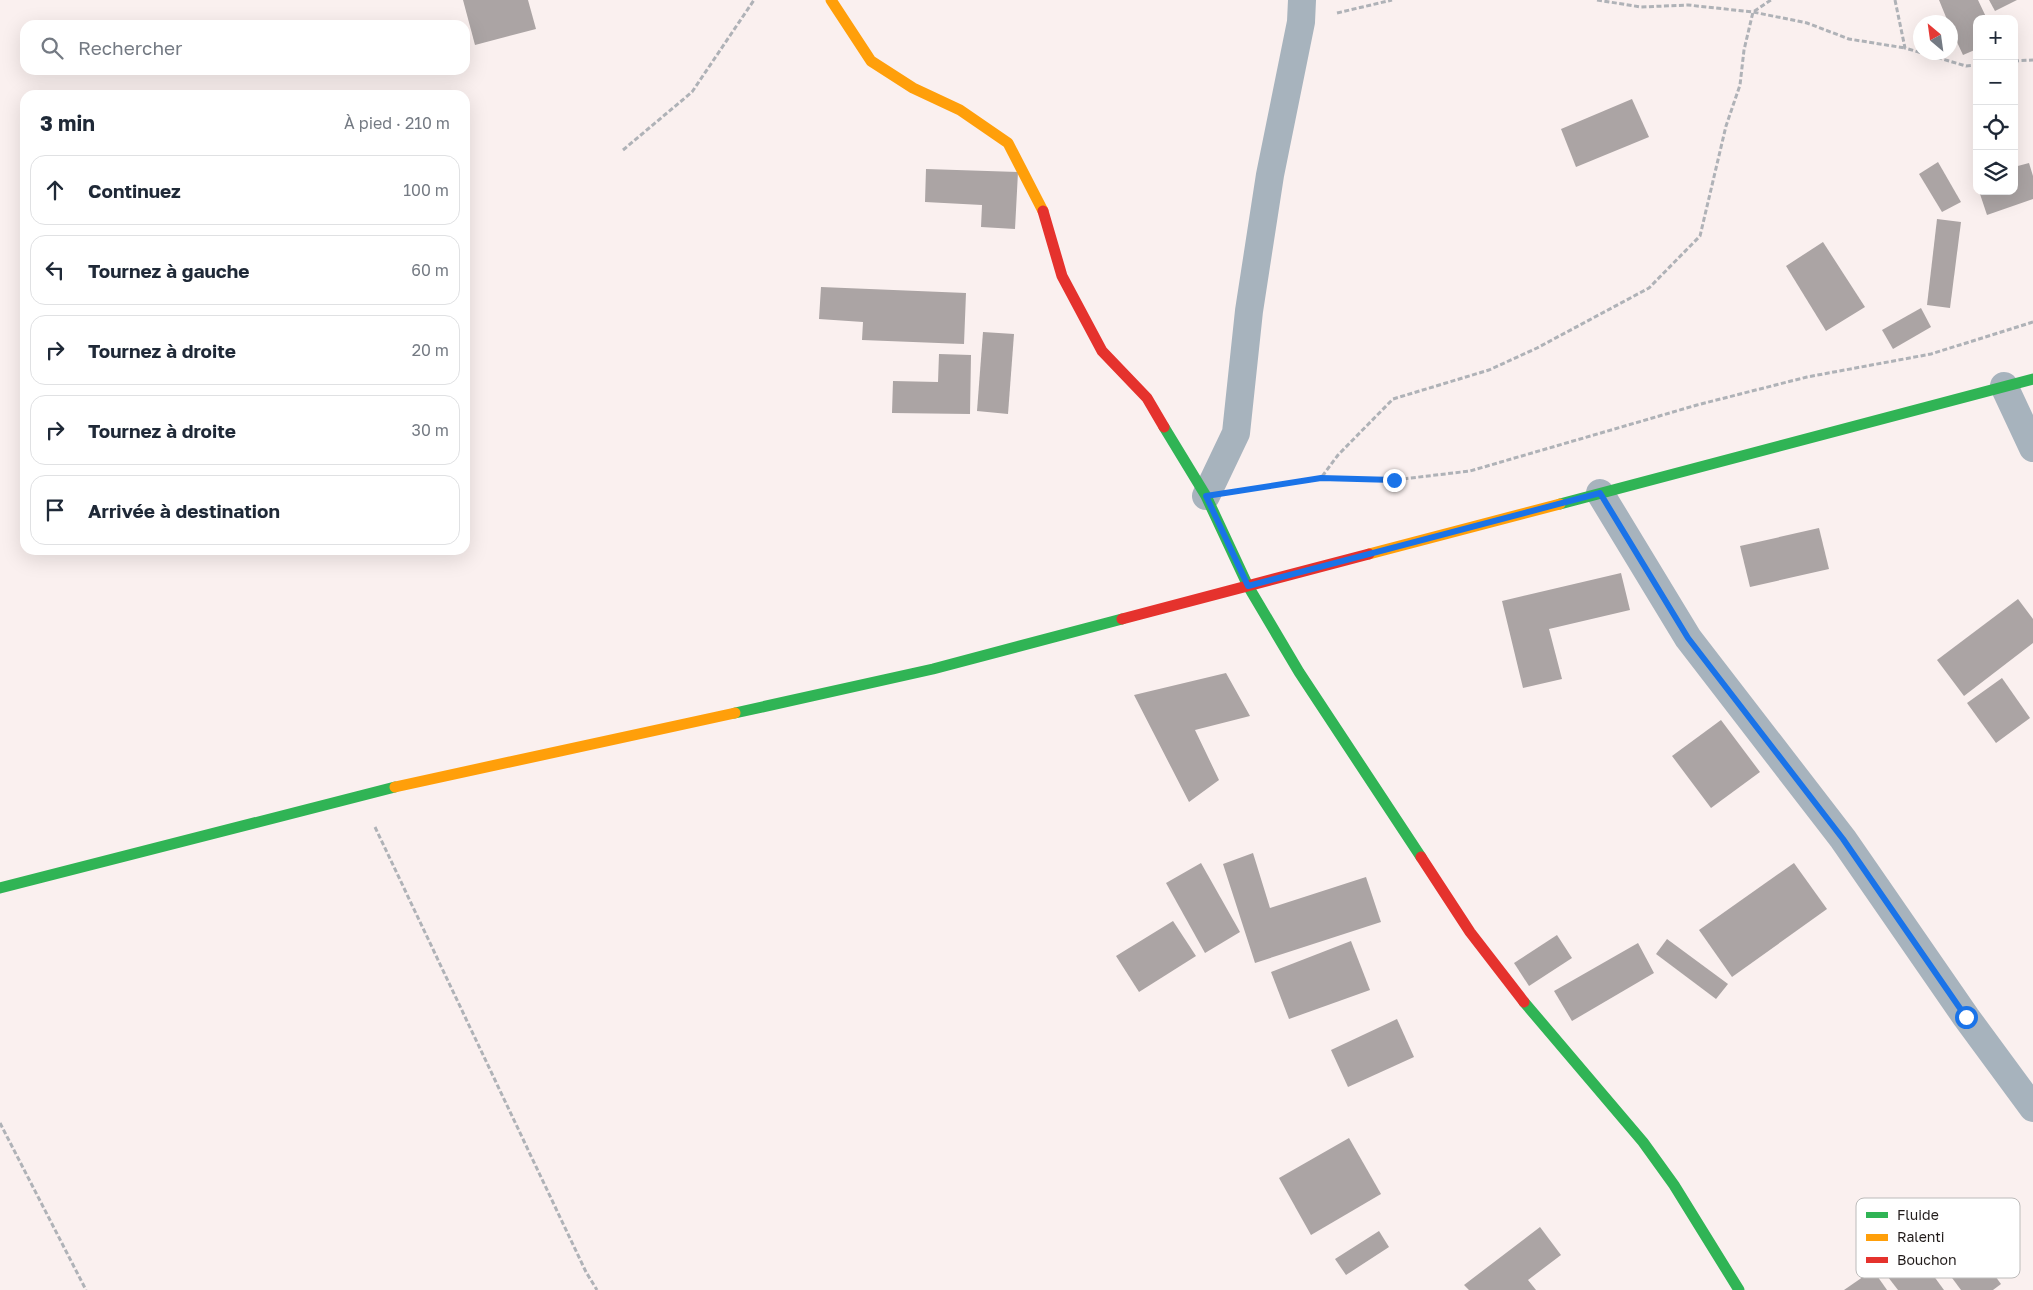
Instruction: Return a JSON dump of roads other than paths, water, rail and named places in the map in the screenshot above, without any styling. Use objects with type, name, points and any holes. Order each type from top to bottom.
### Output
[{"type":"main road","points":[[831,0],[871,61],[913,88],[960,110],[1008,143],[1041,206],[1062,276],[1102,351],[1147,398],[1206,496],[1248,586],[1298,672],[1470,932],[1534,1015],[1643,1142],[1674,1185],[1739,1290]]},
{"type":"main road","points":[[0,888],[360,795],[933,669],[2033,379]]},
{"type":"street","points":[[1206,496],[1236,433],[1249,311],[1270,175],[1302,11]]},
{"type":"street","points":[[2004,386],[2033,448]]},
{"type":"street","points":[[1600,493],[1688,638],[1843,839],[1966,1017],[2033,1108]]}]
